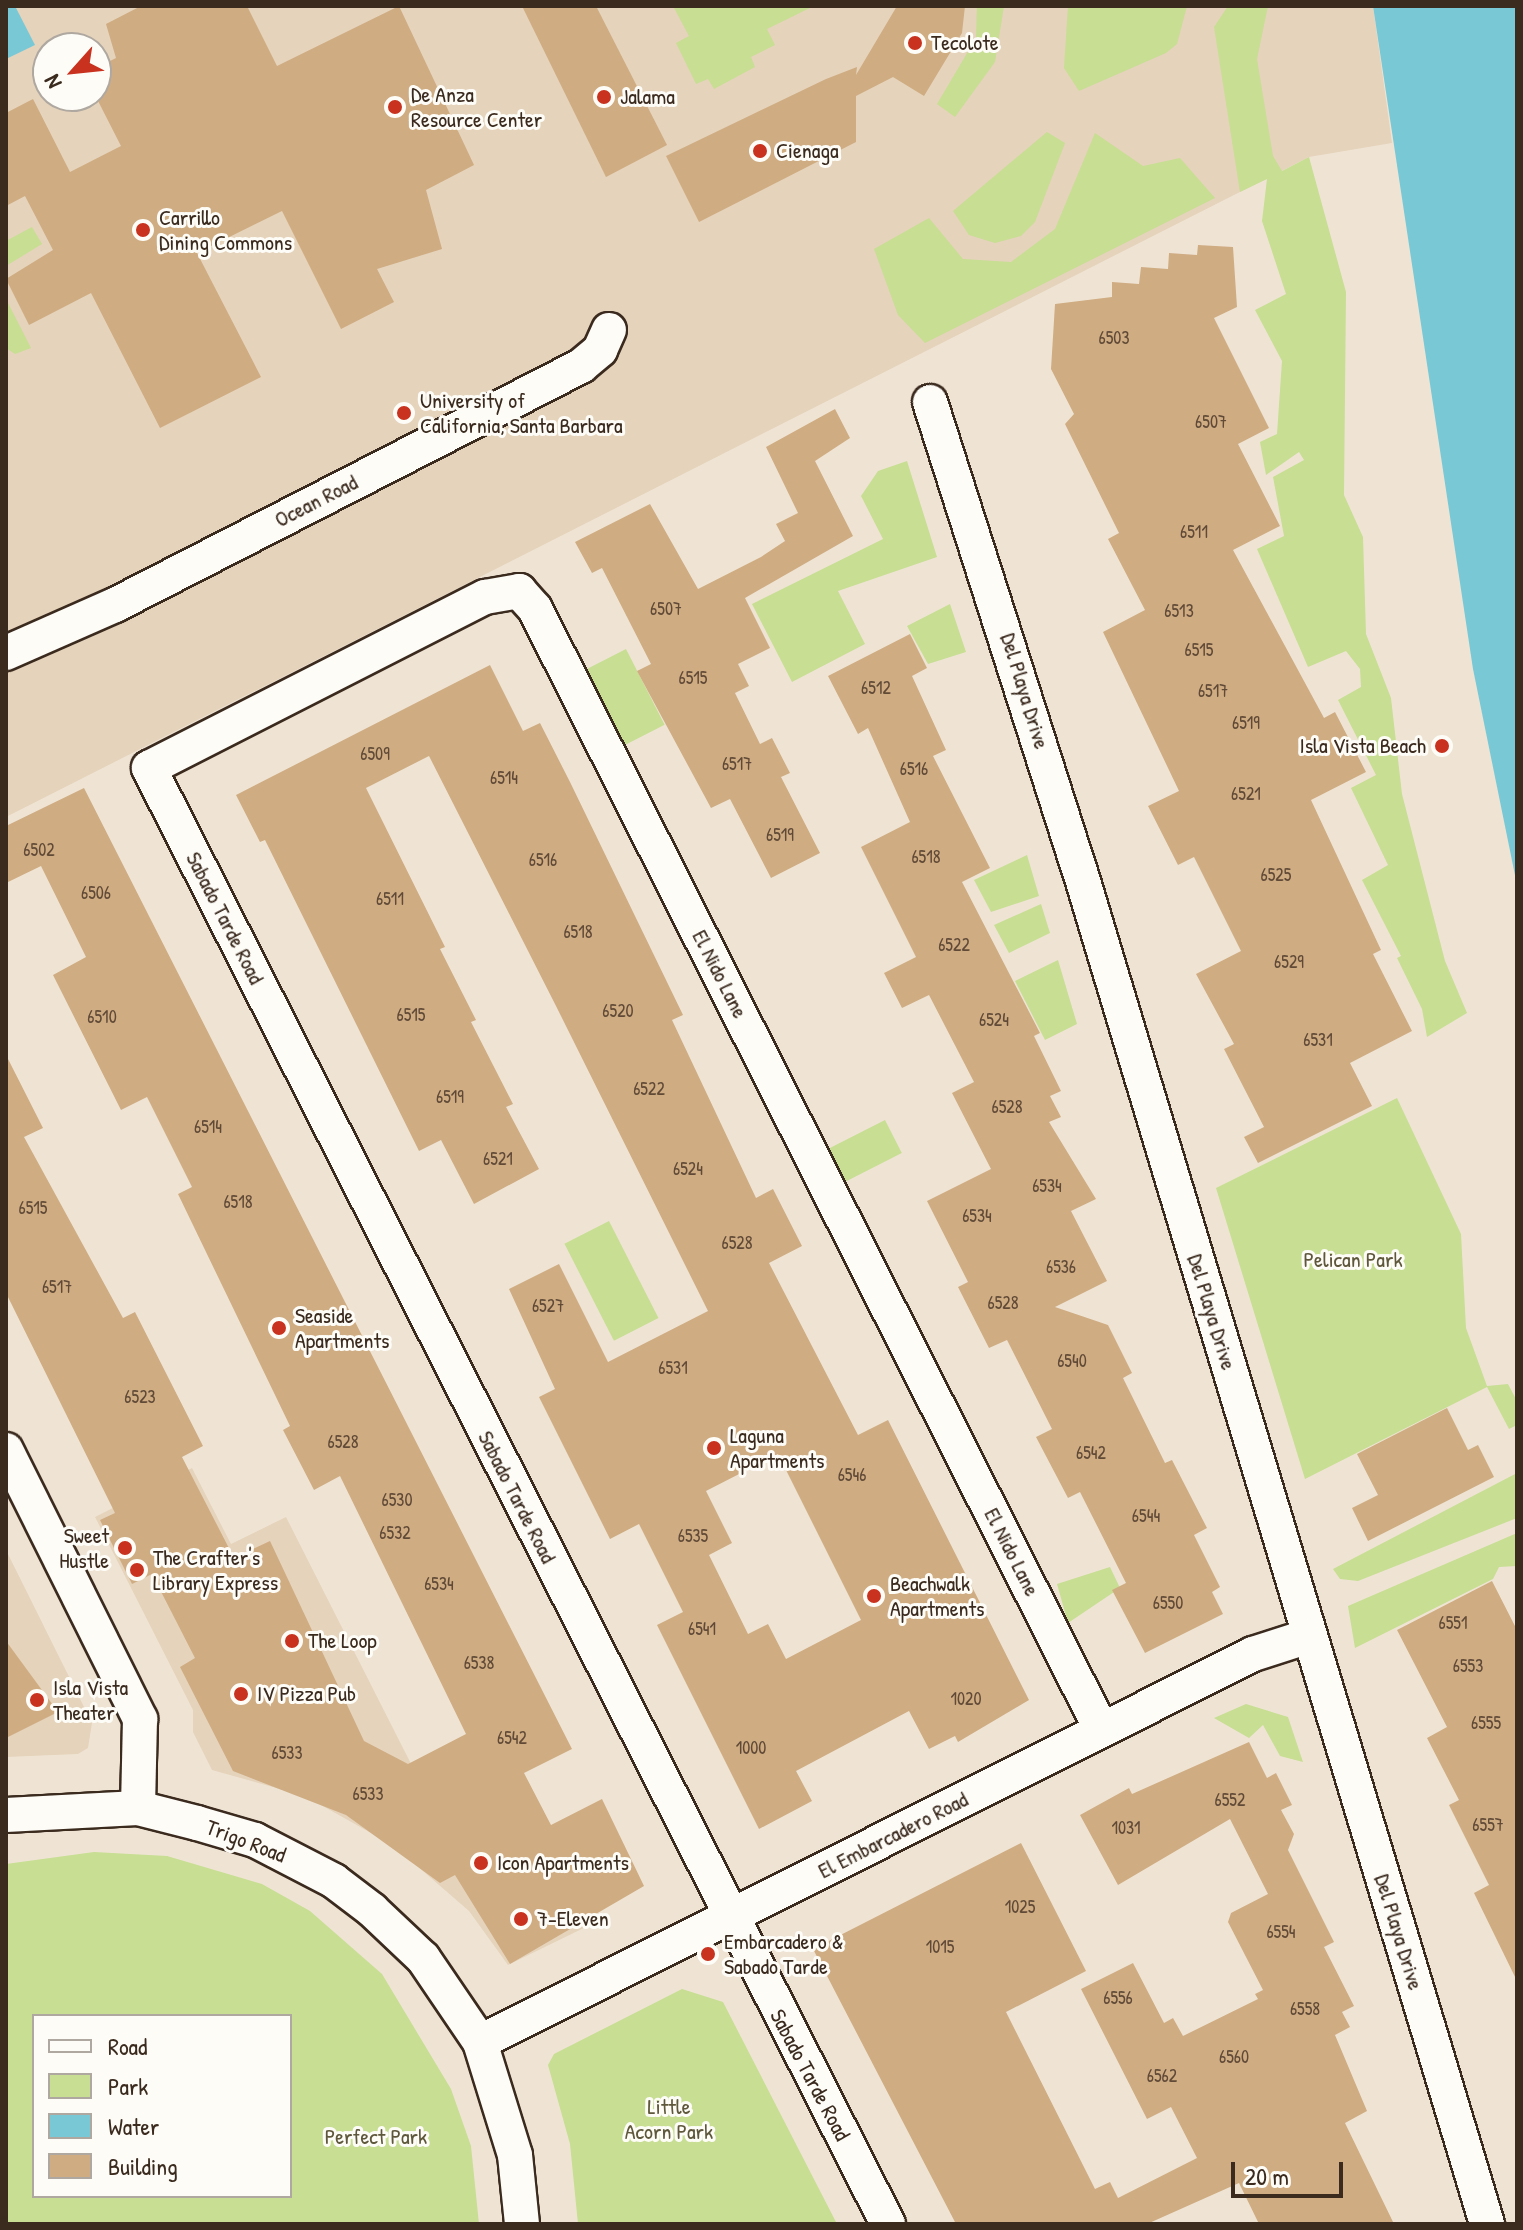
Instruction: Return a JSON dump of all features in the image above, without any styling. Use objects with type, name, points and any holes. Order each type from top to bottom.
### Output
[{"type":"street","name":"Ocean Road","points":[[6,653],[115,605],[581,366],[600,350],[609,330]]},
{"type":"street","name":"Del Playa Drive","points":[[930,402],[1051,778],[1487,2224]]},
{"type":"street","name":"El Nido Lane","points":[[149,768],[485,597],[519,591],[535,609],[1101,1729]]},
{"type":"street","name":"Sabado Tarde Road","points":[[149,768],[729,1918],[888,2224]]},
{"type":"street","points":[[6,1450],[140,1719],[138,1808]]},
{"type":"street","name":"El Embarcadero Road","points":[[480,2042],[1253,1654],[1309,1636]]},
{"type":"street","name":"Trigo Road","points":[[6,1815],[138,1808],[255,1840],[334,1881],[423,1958],[480,2042],[515,2155],[522,2224]]},
{"type":"shaded area","name":"University of California, Santa Barbara","points":[[6,6],[1373,6],[1392,143],[1309,157],[6,817]]},
{"type":"shaded area","points":[[192,1468],[231,1544],[286,1517],[441,1823],[521,1783],[592,1924],[508,1965],[469,1911],[394,1846],[305,1796],[212,1770],[193,1732],[193,1710],[95,1517]]},
{"type":"shaded area","points":[[6,1550],[92,1723],[88,1748],[78,1754],[6,1757]]},
{"type":"green space","points":[[673,6],[814,6],[767,29],[775,45],[751,57],[755,67],[714,89],[708,79],[696,84],[676,43],[689,36]]},
{"type":"green space","points":[[977,6],[1004,6],[995,62],[955,117],[937,104],[976,38]]},
{"type":"green space","points":[[1068,6],[1187,6],[1177,44],[1166,53],[1079,91],[1064,68]]},
{"type":"green space","points":[[1228,6],[1268,6],[1257,59],[1273,156],[1282,171],[1309,157],[1346,292],[1344,495],[1363,537],[1366,634],[1391,698],[1402,794],[1445,961],[1467,1013],[1427,1037],[1422,1009],[1397,958],[1401,956],[1362,880],[1388,865],[1351,788],[1376,775],[1338,700],[1361,687],[1360,669],[1346,651],[1308,667],[1257,549],[1284,536],[1273,477],[1304,460],[1299,452],[1266,475],[1260,442],[1277,434],[1282,361],[1255,310],[1286,294],[1262,221],[1267,179],[1240,192],[1214,27]]},
{"type":"green space","points":[[1047,132],[1065,143],[1035,222],[1021,236],[995,243],[969,235],[953,211]]},
{"type":"green space","points":[[1095,133],[1143,166],[1180,158],[1215,198],[925,343],[898,315],[874,249],[929,218],[963,259],[1011,262],[1055,229]]},
{"type":"green space","points":[[32,227],[42,244],[6,266],[6,241]]},
{"type":"green space","points":[[6,299],[31,348],[15,354],[6,348]]},
{"type":"green space","points":[[907,461],[937,557],[838,591],[865,644],[792,682],[752,604],[883,539],[861,496],[878,471]]},
{"type":"green space","points":[[950,604],[966,652],[928,664],[907,626]]},
{"type":"green space","points":[[626,649],[665,725],[624,745],[586,669]]},
{"type":"green space","points":[[1027,855],[1039,896],[991,912],[974,880]]},
{"type":"green space","points":[[1041,904],[1050,933],[1009,953],[994,925]]},
{"type":"green space","points":[[1058,960],[1077,1024],[1045,1040],[1015,981]]},
{"type":"green space","name":"Pelican Park","points":[[1397,1098],[1461,1234],[1466,1328],[1487,1386],[1508,1384],[1517,1401],[1517,1425],[1509,1429],[1487,1387],[1305,1479],[1216,1188]]},
{"type":"green space","points":[[885,1120],[902,1153],[845,1182],[828,1149]]},
{"type":"green space","points":[[609,1221],[658,1318],[614,1341],[564,1244]]},
{"type":"green space","points":[[1517,1473],[1517,1518],[1358,1581],[1340,1579],[1333,1569]]},
{"type":"green space","points":[[1517,1533],[1517,1566],[1499,1567],[1493,1579],[1355,1648],[1348,1606]]},
{"type":"green space","points":[[1110,1567],[1120,1588],[1068,1623],[1057,1584]]},
{"type":"green space","points":[[1246,1704],[1288,1717],[1303,1762],[1280,1756],[1263,1725],[1249,1738],[1214,1718]]},
{"type":"green space","name":"Perfect Park","points":[[94,1852],[167,1856],[262,1884],[310,1911],[382,1974],[451,2089],[471,2146],[479,2224],[6,2224],[6,1864]]},
{"type":"green space","name":"Little Acorn Park","points":[[682,1989],[723,2002],[837,2224],[578,2224],[570,2144],[548,2065],[554,2054]]},
{"type":"water","points":[[6,6],[15,6],[32,39],[32,46],[6,59]]},
{"type":"water","points":[[1373,6],[1517,6],[1517,885],[1473,669]]},
{"type":"building","name":"Carrillo Dining Commons","points":[[141,6],[247,6],[277,66],[399,6],[474,165],[426,190],[442,249],[377,269],[394,302],[341,329],[282,211],[197,253],[261,377],[160,428],[91,293],[29,325],[6,279],[53,250],[25,196],[6,206],[6,113],[32,100],[32,112],[40,112],[70,172],[121,146],[104,112],[112,112],[112,60],[116,58],[112,32],[108,32],[106,24]]},
{"type":"building","name":"Jalama","points":[[522,6],[596,6],[667,145],[606,177]]},
{"type":"building","name":"Cienaga","points":[[897,6],[965,6],[962,33],[924,96],[893,77],[856,96],[856,142],[699,222],[666,156],[826,79],[857,67],[856,75]]},
{"type":"building","points":[[1198,245],[1233,247],[1237,307],[1214,318],[1269,428],[1238,444],[1280,526],[1233,550],[1324,718],[1335,712],[1366,772],[1311,800],[1381,950],[1373,954],[1412,1031],[1350,1063],[1372,1106],[1258,1163],[1244,1137],[1264,1127],[1224,1049],[1234,1044],[1196,974],[1241,951],[1194,857],[1178,865],[1148,806],[1179,791],[1103,632],[1145,610],[1108,539],[1119,533],[1065,424],[1074,414],[1051,369],[1055,304],[1112,297],[1112,282],[1139,284],[1141,267],[1168,269],[1169,253],[1197,255]]},
{"type":"building","points":[[835,409],[850,438],[815,461],[853,536],[745,598],[770,648],[738,664],[749,686],[735,693],[760,744],[772,738],[790,773],[781,777],[820,853],[771,878],[730,799],[711,808],[637,671],[651,664],[602,568],[592,573],[575,542],[650,504],[698,589],[761,557],[785,541],[776,524],[798,513],[766,447]]},
{"type":"building","points":[[910,634],[927,668],[912,676],[946,750],[933,756],[990,868],[962,882],[1040,1033],[1034,1036],[1061,1091],[1050,1096],[1061,1117],[1049,1122],[1096,1199],[1071,1211],[1107,1281],[1055,1307],[1108,1325],[1132,1373],[1123,1378],[1165,1463],[1172,1460],[1207,1528],[1194,1535],[1220,1587],[1212,1592],[1223,1614],[1145,1653],[1112,1590],[1126,1583],[1080,1492],[1068,1498],[1036,1437],[1052,1429],[1007,1340],[989,1348],[958,1287],[968,1282],[927,1201],[991,1169],[952,1093],[974,1082],[929,995],[902,1008],[884,973],[916,957],[861,847],[910,822],[868,728],[858,734],[828,676]]},
{"type":"building","points":[[490,665],[523,731],[540,723],[570,782],[683,1015],[672,1020],[756,1198],[773,1189],[802,1246],[769,1263],[858,1435],[888,1420],[1029,1700],[958,1742],[955,1736],[929,1749],[909,1711],[796,1771],[812,1801],[759,1829],[657,1625],[683,1612],[639,1524],[610,1539],[539,1397],[555,1389],[509,1289],[559,1264],[608,1362],[708,1311],[556,1006],[429,756],[366,788],[445,947],[440,949],[476,1020],[471,1022],[513,1104],[506,1107],[539,1169],[474,1204],[441,1140],[419,1151],[265,840],[260,842],[236,795]],"holes":[[[778,1454],[861,1620],[786,1659],[768,1624],[748,1634],[709,1555],[732,1543],[706,1491]]]},
{"type":"building","points":[[84,788],[572,1749],[524,1773],[551,1825],[602,1799],[644,1886],[510,1964],[455,1875],[440,1883],[346,1815],[233,1771],[180,1667],[195,1658],[152,1574],[132,1584],[100,1520],[115,1513],[6,1293],[6,1055],[43,1128],[24,1137],[123,1318],[135,1312],[203,1446],[182,1457],[234,1558],[270,1541],[364,1741],[408,1764],[466,1734],[340,1476],[314,1490],[283,1430],[290,1426],[178,1194],[192,1187],[147,1097],[121,1110],[53,975],[86,957],[41,866],[6,883],[6,826]]},
{"type":"building","points":[[1447,1408],[1468,1450],[1478,1445],[1494,1477],[1368,1541],[1352,1508],[1378,1495],[1357,1454]]},
{"type":"building","points":[[1492,1581],[1517,1630],[1517,1981],[1474,1893],[1489,1885],[1449,1805],[1459,1800],[1427,1738],[1447,1727],[1397,1630]]},
{"type":"building","name":"Isla Vista Theater","points":[[6,1641],[58,1712],[6,1738]]},
{"type":"building","points":[[1249,1742],[1267,1778],[1276,1773],[1292,1805],[1281,1810],[1294,1834],[1288,1850],[1334,1942],[1324,1947],[1354,2006],[1342,2012],[1350,2027],[1335,2035],[1367,2111],[1345,2123],[1394,2224],[1259,2224],[1239,2183],[1147,2224],[956,2224],[813,1949],[1021,1843],[1086,1971],[1006,2012],[1095,2189],[1110,2182],[1118,2198],[1197,2158],[1171,2107],[1147,2119],[1081,1989],[1133,1963],[1164,2023],[1173,2018],[1183,2036],[1258,1999],[1255,1994],[1263,1990],[1228,1922],[1231,1913],[1268,1894],[1230,1819],[1118,1885],[1080,1815],[1129,1788],[1132,1794]]},
{"type":"place","name":"Tecolote","points":[[915,43]]},
{"type":"place","name":"Jalama","points":[[604,97]]},
{"type":"place","name":"De Anza Resource Center","points":[[395,107]]},
{"type":"place","name":"Cienaga","points":[[760,151]]},
{"type":"place","name":"Carrillo Dining Commons","points":[[143,230]]},
{"type":"place","name":"University of California, Santa Barbara","points":[[404,413]]},
{"type":"place","name":"Isla Vista Beach","points":[[1442,746]]},
{"type":"place","name":"Seaside Apartments","points":[[279,1328]]},
{"type":"place","name":"Laguna Apartments","points":[[714,1448]]},
{"type":"place","name":"Sweet Hustle","points":[[125,1548]]},
{"type":"place","name":"The Crafter's Library Express","points":[[137,1570]]},
{"type":"place","name":"Beachwalk Apartments","points":[[874,1596]]},
{"type":"place","name":"The Loop","points":[[292,1641]]},
{"type":"place","name":"IV Pizza Pub","points":[[241,1694]]},
{"type":"place","name":"Isla Vista Theater","points":[[37,1700]]},
{"type":"place","name":"Icon Apartments","points":[[481,1863]]},
{"type":"place","name":"7-Eleven","points":[[521,1919]]},
{"type":"place","name":"Embarcadero & Sabado Tarde","points":[[708,1954]]}]
